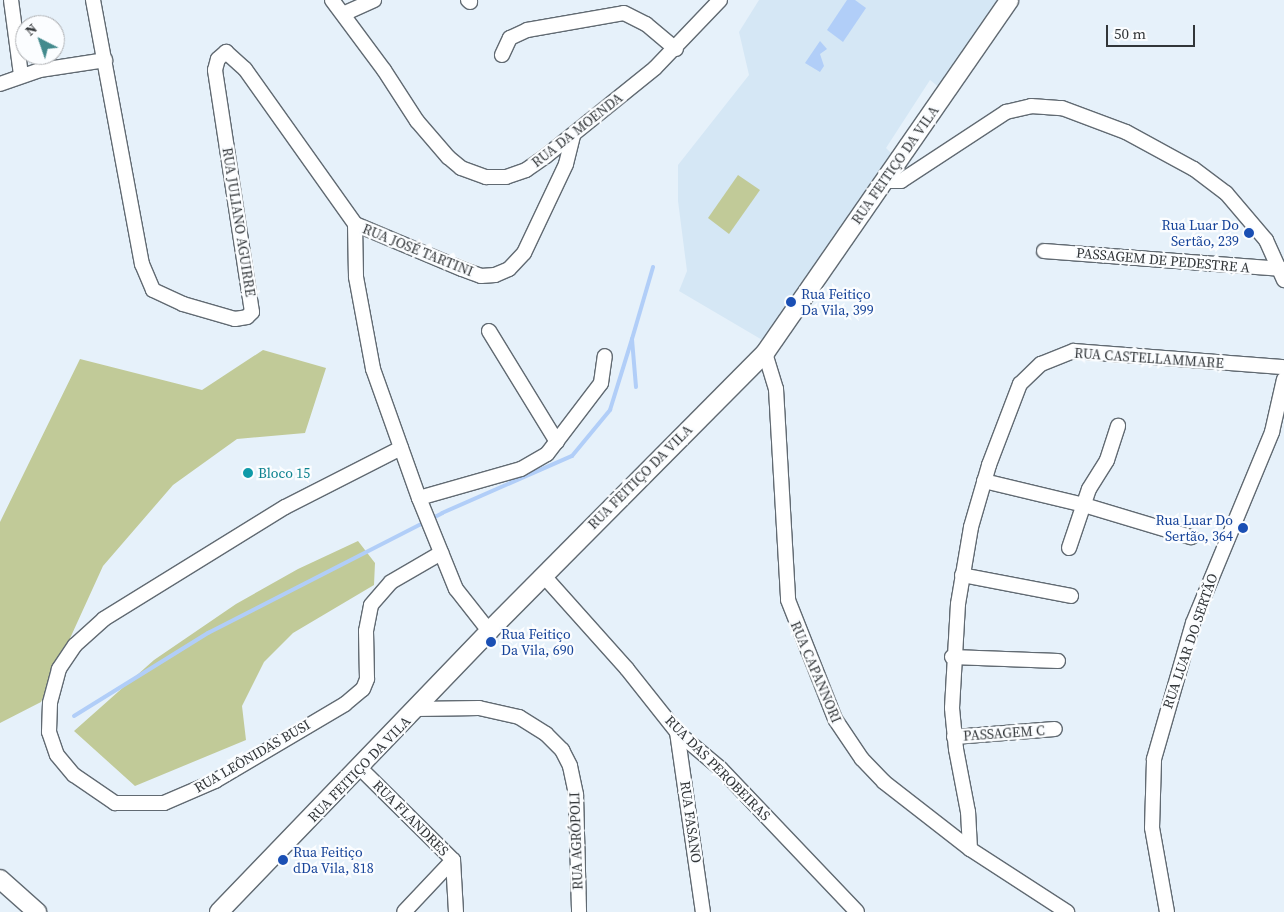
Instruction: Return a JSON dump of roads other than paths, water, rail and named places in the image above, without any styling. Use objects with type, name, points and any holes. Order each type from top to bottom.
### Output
[{"type":"street","points":[[11,0],[21,75]]},
{"type":"street","points":[[0,84],[21,75],[105,60],[93,0]]},
{"type":"street","name":"RUA DA MOENDA","points":[[332,0],[417,121],[462,168],[486,177],[506,177],[526,170],[676,49],[720,0]]},
{"type":"street","points":[[343,14],[374,0]]},
{"type":"street","name":"RUA FEITIÇO DA VILA","points":[[219,912],[360,768],[543,575],[765,353],[859,216],[889,182],[1009,0]]},
{"type":"street","points":[[502,55],[510,38],[527,30],[624,13],[646,24],[676,49]]},
{"type":"street","name":"RUA JULIANO AGUIRRE","points":[[105,60],[142,264],[148,284],[160,295],[235,319],[246,317],[252,312],[215,70],[216,62],[226,52],[245,69],[355,224]]},
{"type":"street","points":[[889,182],[1006,112],[1031,106],[1062,108],[1126,132],[1194,169],[1243,211],[1266,240],[1283,274]]},
{"type":"street","name":"RUA JOSÉ TARTINI","points":[[355,224],[481,276],[509,269],[524,253],[552,197],[566,164],[573,134]]},
{"type":"street","points":[[355,224],[356,277],[372,369],[419,498],[456,589],[489,631]]},
{"type":"street","name":"PASSAGEM DE PEDESTRE A","points":[[1044,251],[1283,274]]},
{"type":"street","points":[[489,330],[557,442]]},
{"type":"street","name":"RUA CASTELLAMMARE","points":[[970,849],[968,812],[954,737],[952,657],[962,575],[984,481],[1020,384],[1041,364],[1062,353],[1074,351],[1284,367]]},
{"type":"street","name":"RUA CAPANNORI","points":[[765,353],[776,389],[788,600],[819,684],[835,719],[870,769],[970,849],[1067,912]]},
{"type":"street","points":[[419,498],[521,469],[547,454],[601,383],[605,356]]},
{"type":"street","name":"RUA LUAR DO SERTÃO","points":[[1167,912],[1152,828],[1154,759],[1194,623],[1272,432],[1284,379]]},
{"type":"street","points":[[1069,548],[1094,478],[1107,460],[1118,426]]},
{"type":"street","name":"RUA LEÔNIDAS BUSI","points":[[401,448],[285,507],[104,619],[75,645],[59,669],[50,702],[49,732],[57,755],[74,775],[115,803],[164,803],[215,781],[345,704],[363,689],[367,679],[366,631],[371,605],[391,582],[441,553]]},
{"type":"street","points":[[984,481],[1084,505],[1191,537]]},
{"type":"street","name":"RUA DAS PEROBEIRAS","points":[[543,575],[677,732],[721,770],[857,912]]},
{"type":"street","points":[[962,575],[1071,596]]},
{"type":"street","points":[[952,657],[1058,661]]},
{"type":"street","name":"RUA AGRÓPOLI","points":[[416,709],[479,708],[519,717],[546,734],[562,750],[576,795],[579,912]]},
{"type":"street","name":"PASSAGEM C","points":[[954,737],[1055,729]]},
{"type":"street","name":"RUA FASANO","points":[[677,732],[703,912]]},
{"type":"street","name":"RUA FLANDRES","points":[[360,768],[453,860],[404,912]]},
{"type":"street","points":[[453,860],[456,912]]},
{"type":"street","points":[[0,879],[37,912]]},
{"type":"water","points":[[847,0],[855,0],[866,8],[843,42],[827,30]]},
{"type":"water","points":[[820,41],[827,49],[820,54],[824,66],[820,72],[805,63]]},
{"type":"waterway","points":[[636,387],[632,339],[653,267]]},
{"type":"waterway","points":[[74,716],[208,633],[442,513],[572,456],[610,410],[632,339]]},
{"type":"place","name":"Rua Luar Do Sertão, 239","points":[[1249,233]]},
{"type":"place","name":"Rua Feitiço Da Vila, 399","points":[[791,302]]},
{"type":"place","name":"Bloco 15","points":[[248,473]]},
{"type":"place","name":"Rua Luar Do Sertão, 364","points":[[1243,528]]},
{"type":"place","name":"Rua Feitiço Da Vila, 690","points":[[491,642]]},
{"type":"place","name":"Rua Feitiço dDa Vila, 818","points":[[283,860]]}]
